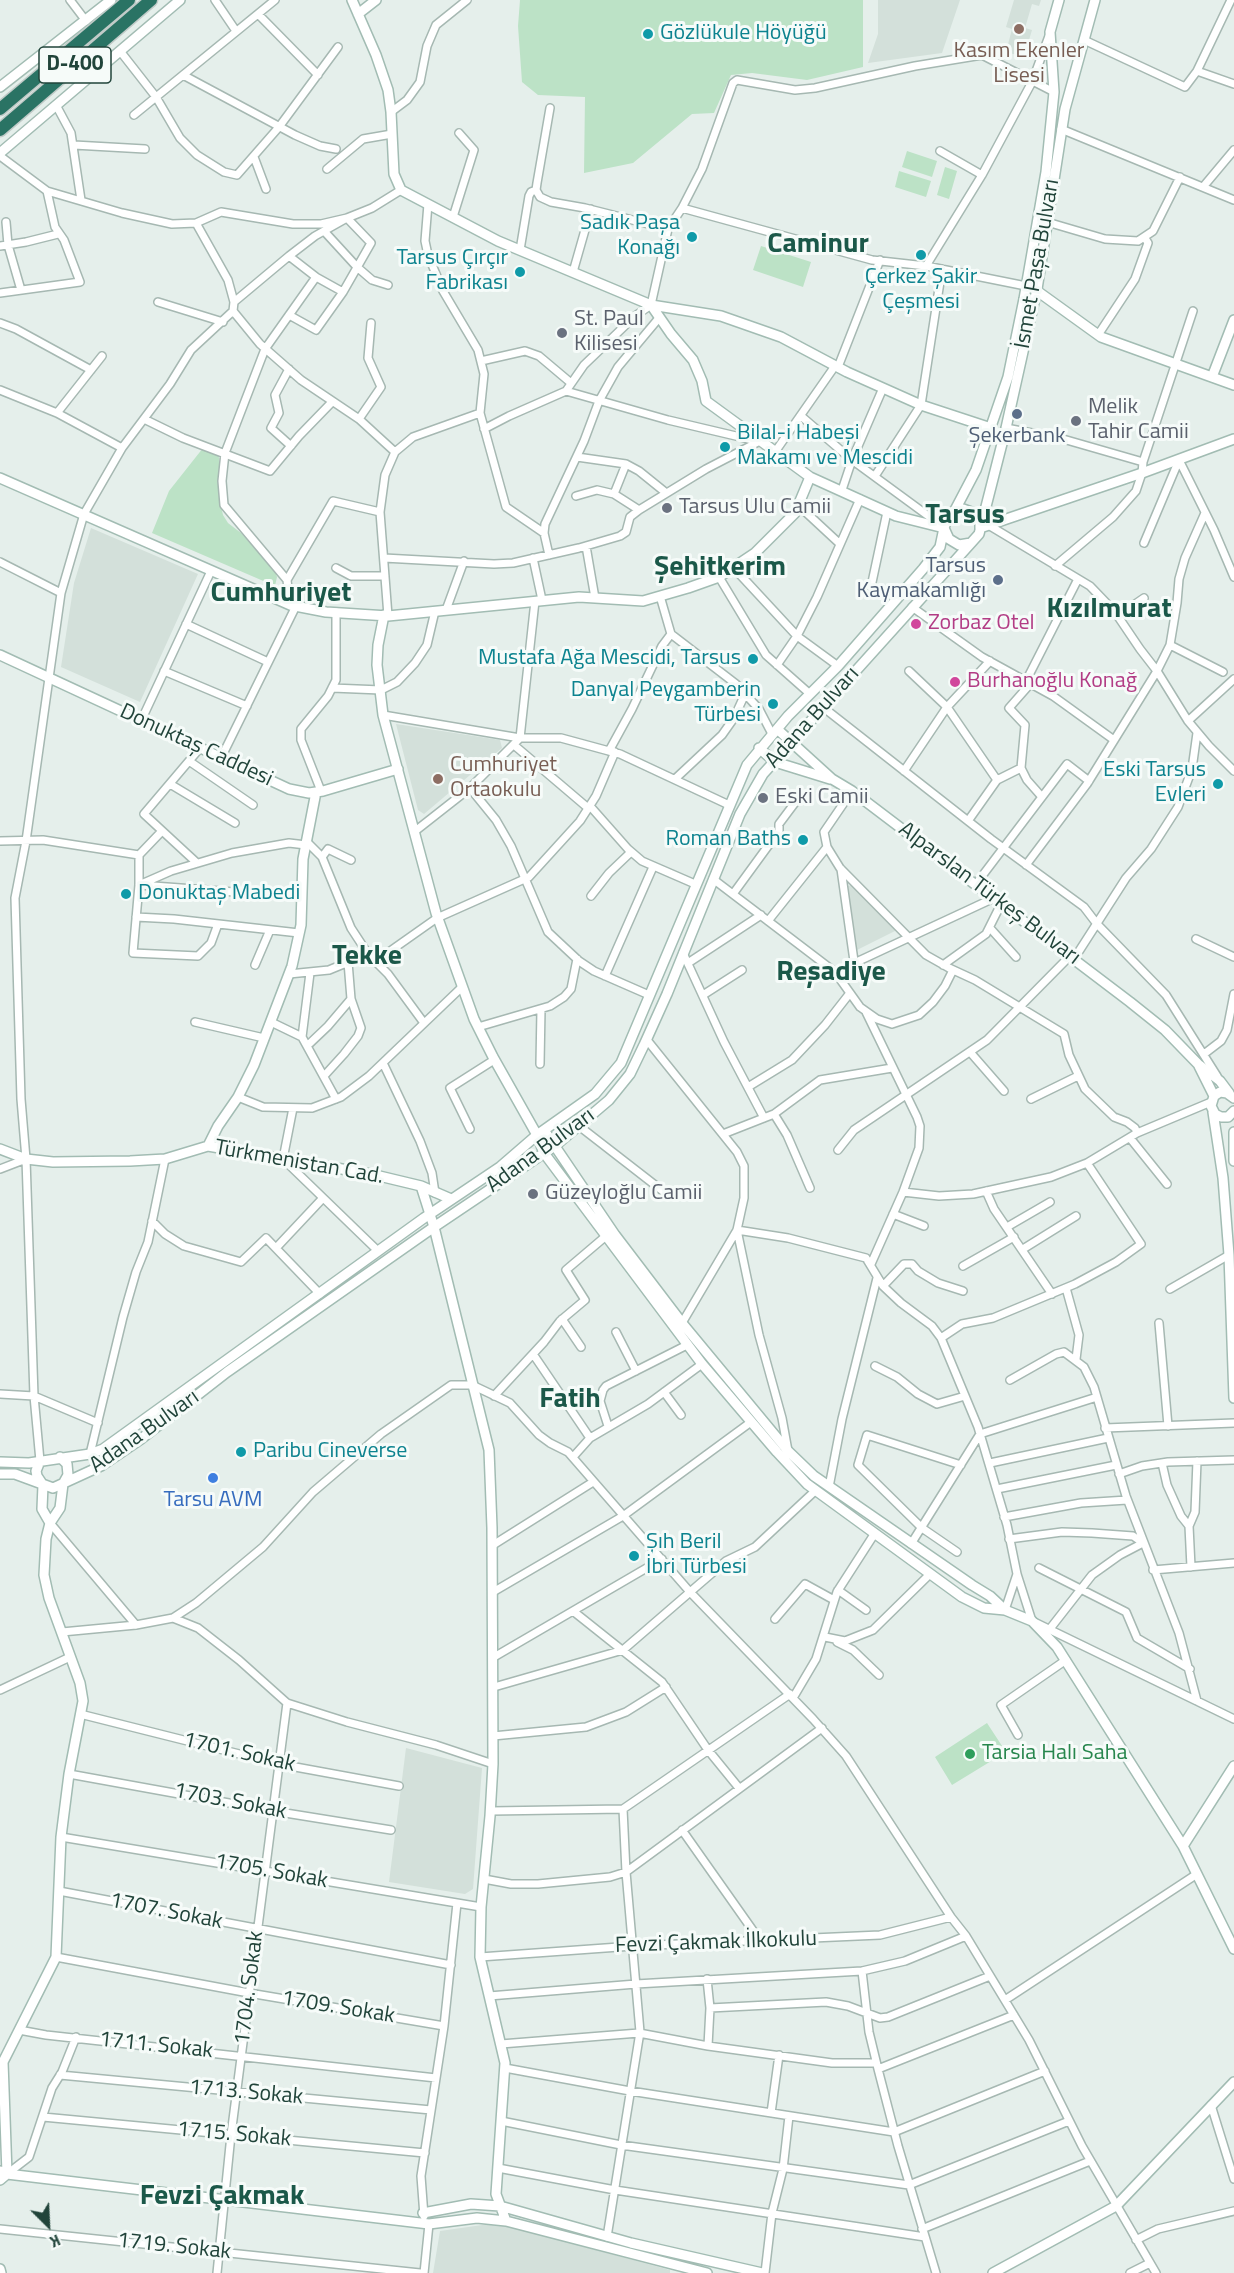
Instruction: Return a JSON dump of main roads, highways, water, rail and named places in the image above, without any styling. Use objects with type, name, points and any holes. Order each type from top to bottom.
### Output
[{"type":"highway","name":"D-400","points":[[0,109],[129,0]]},
{"type":"highway","name":"D-400","points":[[0,130],[151,0]]},
{"type":"place","name":"Kasım Ekenler Lisesi","points":[[1019,29]]},
{"type":"place","name":"Gözlükule Höyüğü","points":[[648,34]]},
{"type":"place","name":"Sadık Paşa Konağı","points":[[692,237]]},
{"type":"place","name":"Çerkez Şakir Çeşmesi","points":[[921,255]]},
{"type":"place","name":"Tarsus Çırçır Fabrikası","points":[[520,272]]},
{"type":"place","name":"St. Paul Kilisesi","points":[[562,333]]},
{"type":"place","name":"Şekerbank","points":[[1017,414]]},
{"type":"place","name":"Melik Tahir Camii","points":[[1076,421]]},
{"type":"place","name":"Bilal-i Habeşi Makamı ve Mescidi","points":[[725,447]]},
{"type":"place","name":"Tarsus Ulu Camii","points":[[667,508]]},
{"type":"place","name":"Tarsus Kaymakamlığı","points":[[998,580]]},
{"type":"place","name":"Zorbaz Otel","points":[[916,624]]},
{"type":"place","name":"Mustafa Ağa Mescidi, Tarsus","points":[[753,659]]},
{"type":"place","name":"Burhanoğlu Konağ","points":[[955,682]]},
{"type":"place","name":"Danyal Peygamberin Türbesi","points":[[773,704]]},
{"type":"place","name":"Cumhuriyet Ortaokulu","points":[[438,779]]},
{"type":"place","name":"Eski Tarsus Evleri","points":[[1218,784]]},
{"type":"place","name":"Eski Camii","points":[[763,798]]},
{"type":"place","name":"Roman Baths","points":[[803,840]]},
{"type":"place","name":"Donuktaş Mabedi","points":[[126,894]]},
{"type":"place","name":"Güzeyloğlu Camii","points":[[533,1194]]},
{"type":"place","name":"Paribu Cineverse","points":[[241,1452]]},
{"type":"place","name":"Tarsu AVM","points":[[213,1478]]},
{"type":"place","name":"Şıh Beril İbri Türbesi","points":[[634,1556]]},
{"type":"place","name":"Tarsia Halı Saha","points":[[970,1754]]},
{"type":"district","name":"Caminur","points":[[818,245]]},
{"type":"district","name":"Tarsus","points":[[965,516]]},
{"type":"district","name":"Şehitkerim","points":[[720,568]]},
{"type":"district","name":"Cumhuriyet","points":[[281,594]]},
{"type":"district","name":"Kızılmurat","points":[[1109,610]]},
{"type":"district","name":"Tekke","points":[[367,957]]},
{"type":"district","name":"Reşadiye","points":[[831,973]]},
{"type":"district","name":"Fatih","points":[[570,1400]]},
{"type":"district","name":"Fevzi Çakmak","points":[[222,2197]]}]
